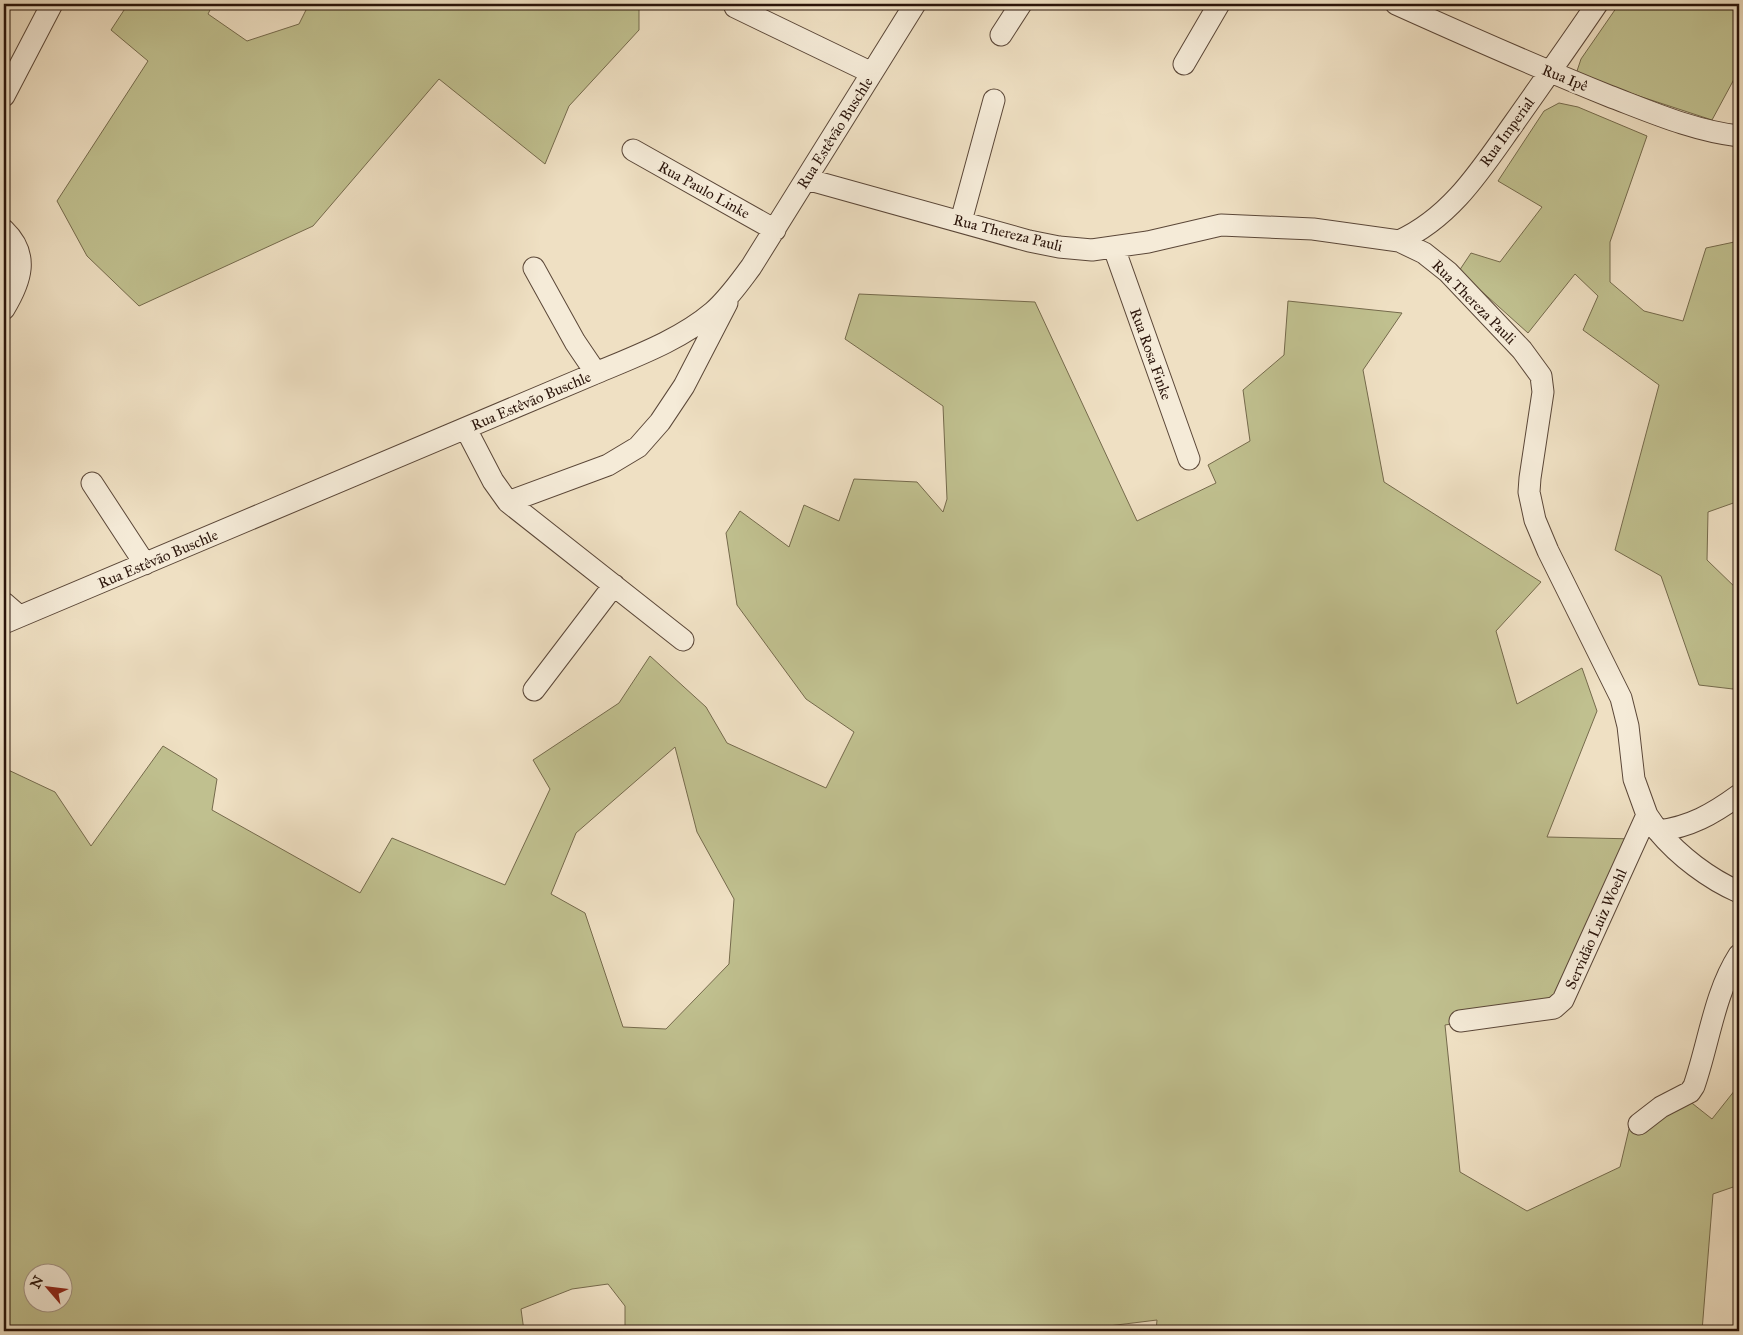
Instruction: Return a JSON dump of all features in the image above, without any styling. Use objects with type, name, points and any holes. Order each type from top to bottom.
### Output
[{"type":"street","points":[[4,96],[52,4]]},
{"type":"street","name":"Rua Estêvão Buschle","points":[[9,614],[144,564],[596,373],[647,351],[690,329],[714,312],[732,292],[775,230],[914,4]]},
{"type":"street","points":[[1001,35],[1021,4]]},
{"type":"street","points":[[1184,64],[1219,4]]},
{"type":"street","name":"Rua Ipê","points":[[1396,4],[1550,72],[1685,124],[1739,136]]},
{"type":"street","name":"Rua Imperial","points":[[1399,241],[1422,229],[1448,209],[1480,170],[1597,4]]},
{"type":"street","points":[[735,7],[872,73]]},
{"type":"street","points":[[961,221],[994,100]]},
{"type":"street","name":"Rua Paulo Linke","points":[[633,150],[775,230]]},
{"type":"street","name":"Rua Thereza Pauli","points":[[806,179],[1044,245],[1075,249],[1114,248],[1148,242],[1201,228],[1235,224],[1313,229],[1399,241],[1424,253],[1448,272],[1516,344],[1541,376],[1543,392],[1530,478],[1530,492],[1535,520],[1548,551],[1622,698],[1628,726],[1634,778],[1653,823]]},
{"type":"street","points":[[4,230],[18,248],[21,262],[19,277],[4,309]]},
{"type":"street","name":"Rua Rosa Finke","points":[[1114,248],[1189,459]]},
{"type":"street","points":[[534,268],[566,326],[596,373]]},
{"type":"street","points":[[508,502],[608,465],[638,447],[660,422],[684,386],[732,292]]},
{"type":"street","points":[[466,428],[493,481],[508,502],[683,640]]},
{"type":"street","points":[[92,483],[144,564]]},
{"type":"street","points":[[534,690],[614,585]]},
{"type":"street","points":[[1653,823],[1691,824],[1716,812],[1739,795]]},
{"type":"street","points":[[1653,823],[1701,869],[1726,886],[1739,892]]},
{"type":"street","name":"Servidão Luiz Woehl","points":[[1460,1021],[1554,1008],[1563,1000],[1653,823]]},
{"type":"street","points":[[1639,1124],[1661,1106],[1690,1092],[1694,1086],[1717,1006],[1731,968],[1739,956]]},
{"type":"green space","points":[[128,4],[213,4],[208,14],[247,41],[299,24],[309,4],[639,4],[639,30],[569,106],[545,164],[439,79],[313,226],[139,306],[87,256],[57,201],[148,61],[111,30]]},
{"type":"green space","points":[[1619,4],[1739,4],[1739,70],[1712,120],[1587,79],[1577,71],[1581,59]]},
{"type":"green space","points":[[1559,103],[1578,107],[1647,136],[1610,242],[1610,282],[1644,311],[1683,321],[1706,248],[1739,241],[1739,501],[1708,512],[1707,560],[1739,591],[1739,679],[1733,689],[1699,685],[1661,576],[1615,550],[1659,385],[1583,330],[1598,296],[1575,274],[1528,333],[1459,271],[1471,253],[1500,262],[1542,207],[1498,181],[1544,111]]},
{"type":"green space","points":[[859,294],[1035,302],[1137,521],[1216,483],[1208,465],[1250,441],[1243,390],[1284,355],[1288,301],[1402,313],[1363,370],[1384,482],[1541,582],[1496,631],[1517,704],[1582,668],[1597,711],[1547,837],[1636,839],[1554,1008],[1445,1025],[1460,1172],[1527,1211],[1620,1167],[1629,1129],[1683,1096],[1712,1119],[1739,1085],[1739,1185],[1713,1194],[1702,1331],[1156,1331],[1157,1320],[1068,1331],[625,1331],[625,1306],[608,1284],[572,1289],[521,1309],[524,1331],[4,1331],[4,768],[55,792],[91,846],[163,746],[217,779],[212,810],[360,893],[392,838],[505,885],[550,789],[533,760],[619,703],[650,656],[706,707],[727,743],[826,788],[854,732],[806,699],[737,605],[726,533],[740,511],[789,547],[804,505],[839,521],[854,479],[917,482],[943,512],[947,499],[943,406],[845,339]],"holes":[[[675,747],[697,832],[734,899],[729,964],[666,1029],[623,1027],[585,913],[551,894],[576,833]]]}]
